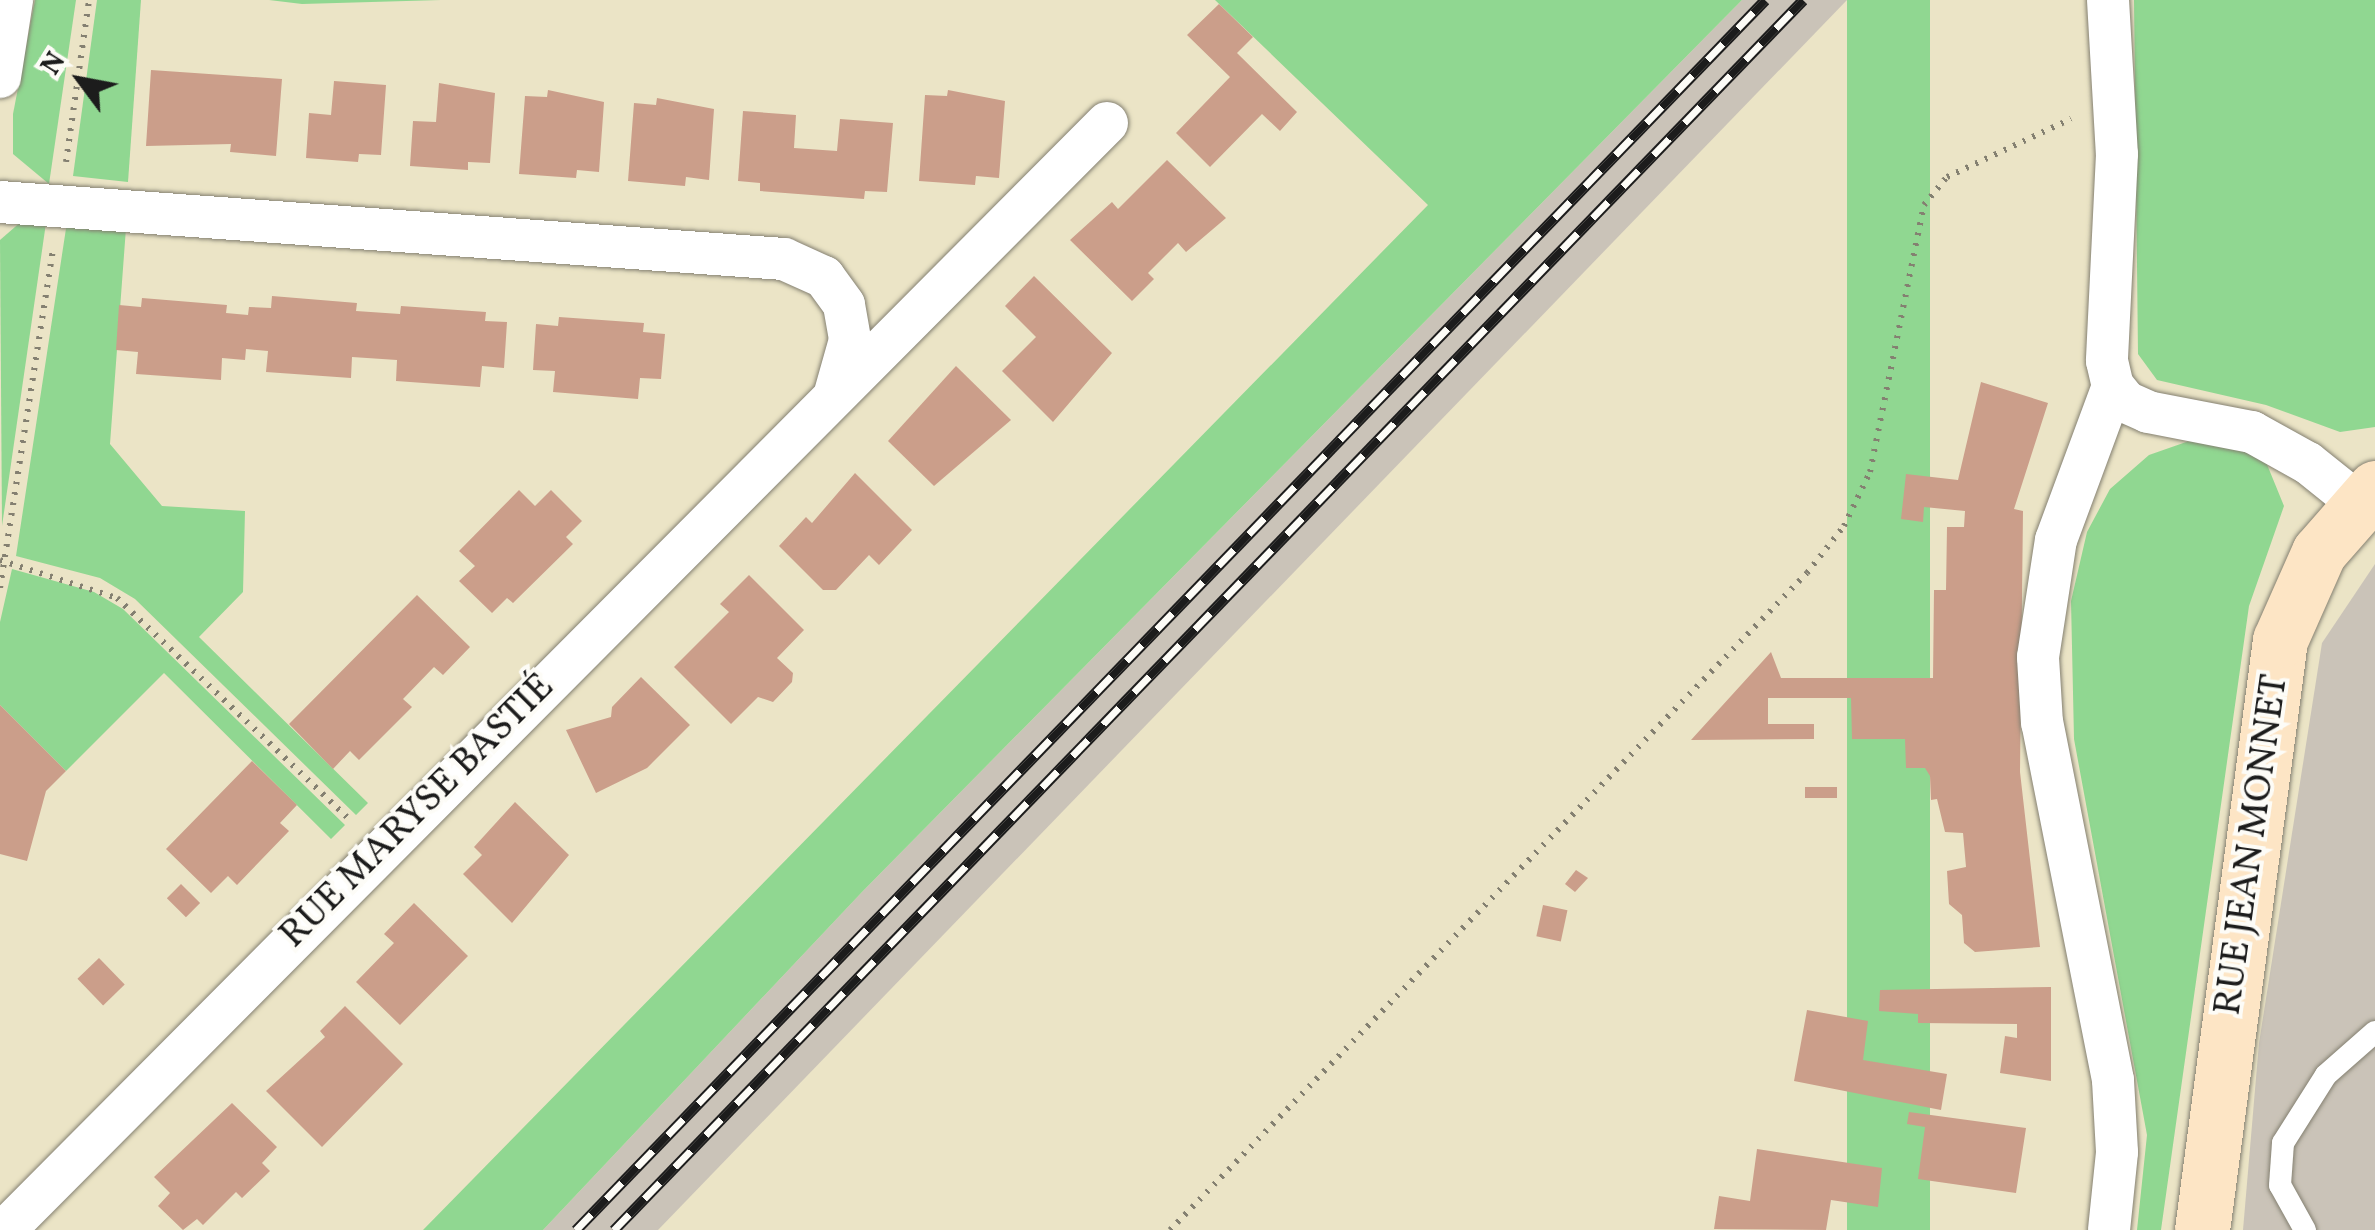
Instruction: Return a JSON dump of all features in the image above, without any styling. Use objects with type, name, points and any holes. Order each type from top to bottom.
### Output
[{"type":"street","points":[[0,77],[12,0]]},
{"type":"street","points":[[2108,0],[2116,208],[2107,361],[2113,386],[2126,402],[2148,412],[2252,432],[2367,496]]},
{"type":"street","name":"RUE MARYSE BASTIÉ","points":[[5,1230],[379,849],[1106,123]]},
{"type":"street","name":"RUE MARYSE BASTIÉ","points":[[0,202],[784,260],[824,277],[844,305],[850,340],[834,398]]},
{"type":"street","points":[[2110,1230],[2117,1152],[2112,1080],[2042,722],[2038,656],[2056,540],[2113,386]]},
{"type":"street","name":"RUE JEAN MONNET","points":[[2202,1230],[2280,640],[2302,580],[2367,496]]},
{"type":"lane","points":[[2305,1230],[2280,1186],[2284,1143],[2326,1075],[2375,1032]]},
{"type":"path","points":[[0,588],[89,0]]},
{"type":"path","points":[[1170,1230],[1807,573],[1844,526],[1870,472],[1917,228],[1934,188],[2113,100]]},
{"type":"path","points":[[0,537],[6,549]]},
{"type":"path","points":[[2,561],[95,586],[138,614],[379,849]]},
{"type":"shaded area","points":[[1742,0],[1847,0],[658,1230],[543,1230],[862,892]]},
{"type":"shaded area","points":[[2375,564],[2375,1230],[2243,1230],[2259,1043],[2322,643]]},
{"type":"green space","points":[[35,0],[76,0],[49,184],[13,154],[13,114]]},
{"type":"green space","points":[[97,0],[141,0],[128,182],[73,176]]},
{"type":"green space","points":[[269,0],[441,0],[302,4]]},
{"type":"green space","points":[[1215,0],[1742,0],[862,892],[543,1230],[423,1230],[1428,205]]},
{"type":"green space","points":[[1847,0],[1930,0],[1930,1230],[1847,1230]]},
{"type":"green space","points":[[2134,0],[2375,0],[2375,427],[2340,432],[2266,405],[2157,380],[2138,354]]},
{"type":"green space","points":[[23,220],[46,223],[2,526],[0,240]]},
{"type":"green space","points":[[67,222],[126,228],[110,444],[162,506],[245,511],[243,592],[199,637],[368,803],[356,815],[135,599],[100,578],[16,556]]},
{"type":"green space","points":[[2189,441],[2230,445],[2266,462],[2284,506],[2249,606],[2161,1230],[2137,1230],[2147,1135],[2074,739],[2071,601],[2087,532],[2110,489],[2149,455]]},
{"type":"green space","points":[[12,569],[94,592],[123,609],[345,825],[331,839],[164,673],[66,771],[0,705],[0,622]]},
{"type":"building","points":[[1219,4],[1253,37],[1237,53],[1297,112],[1280,131],[1262,114],[1210,167],[1176,133],[1230,77],[1187,35]]},
{"type":"building","points":[[151,70],[282,79],[276,156],[230,152],[231,144],[146,146]]},
{"type":"building","points":[[334,81],[386,85],[381,155],[359,154],[358,162],[306,158],[309,113],[331,115]]},
{"type":"building","points":[[439,83],[495,93],[490,163],[468,162],[468,170],[410,166],[413,121],[436,122]]},
{"type":"building","points":[[548,90],[604,102],[599,172],[577,170],[576,178],[519,174],[525,96],[547,97]]},
{"type":"building","points":[[948,90],[1005,101],[999,178],[976,176],[975,185],[919,181],[925,95],[947,96]]},
{"type":"building","points":[[657,98],[714,109],[709,180],[686,177],[685,186],[628,181],[634,103],[656,105]]},
{"type":"building","points":[[743,111],[796,115],[794,148],[837,151],[840,119],[893,123],[887,192],[865,191],[864,199],[760,191],[760,183],[738,181]]},
{"type":"building","points":[[1167,160],[1226,218],[1186,252],[1178,243],[1148,273],[1154,279],[1132,301],[1070,240],[1112,202],[1118,209]]},
{"type":"building","points":[[1034,276],[1112,353],[1053,422],[1002,371],[1036,337],[1005,306]]},
{"type":"building","points":[[272,296],[357,303],[356,311],[400,314],[401,306],[486,312],[485,321],[507,322],[504,368],[482,366],[480,387],[396,381],[397,360],[352,357],[351,378],[266,372],[268,351],[246,349],[245,360],[222,358],[221,380],[136,374],[138,352],[116,350],[119,305],[141,307],[142,298],[227,305],[226,313],[248,315],[249,307],[271,308]]},
{"type":"building","points":[[559,317],[644,323],[643,332],[665,334],[661,379],[640,378],[638,399],[553,392],[555,371],[533,370],[536,324],[558,326]]},
{"type":"building","points":[[956,366],[1011,420],[934,486],[888,441]]},
{"type":"building","points":[[1981,382],[2048,403],[2014,509],[2023,511],[2020,772],[2040,947],[1975,952],[1964,943],[1962,915],[1949,904],[1947,871],[1966,867],[1963,833],[1945,832],[1937,799],[1931,800],[1930,776],[1925,768],[1906,768],[1905,739],[1852,739],[1851,698],[1768,698],[1768,724],[1814,724],[1814,739],[1691,740],[1771,652],[1781,678],[1933,678],[1934,590],[1946,590],[1947,527],[1964,527],[1965,511],[1924,507],[1923,522],[1901,519],[1906,474],[1958,480]]},
{"type":"building","points":[[855,473],[912,530],[879,565],[869,555],[836,590],[823,590],[779,546],[806,517],[812,523]]},
{"type":"building","points":[[519,490],[535,506],[551,490],[582,521],[566,537],[573,544],[513,603],[507,598],[492,613],[459,581],[475,566],[459,551]]},
{"type":"building","points":[[749,575],[804,630],[777,658],[793,673],[792,682],[773,702],[758,697],[731,724],[674,667],[729,612],[720,604]]},
{"type":"building","points":[[417,595],[470,647],[443,675],[434,667],[403,699],[412,707],[359,760],[350,751],[333,769],[289,724]]},
{"type":"building","points":[[641,677],[690,725],[647,768],[596,793],[566,730],[611,717],[612,707]]},
{"type":"building","points":[[0,705],[66,771],[46,791],[27,861],[0,854]]},
{"type":"building","points":[[252,761],[297,805],[280,823],[289,831],[237,885],[228,876],[211,893],[166,849]]},
{"type":"building","points":[[1805,787],[1837,787],[1837,798],[1805,798]]},
{"type":"building","points":[[515,802],[569,855],[512,923],[463,874],[482,855],[474,847]]},
{"type":"building","points":[[1576,870],[1588,878],[1575,892],[1565,884]]},
{"type":"building","points":[[181,884],[200,903],[186,917],[167,898]]},
{"type":"building","points":[[414,903],[468,956],[400,1025],[356,982],[394,943],[384,934]]},
{"type":"building","points":[[1543,905],[1567,910],[1561,941],[1536,936]]},
{"type":"building","points":[[99,958],[125,985],[103,1005],[77,979]]},
{"type":"building","points":[[2051,987],[2051,1081],[2000,1073],[2005,1036],[2017,1038],[2017,1024],[1918,1023],[1918,1014],[1879,1011],[1880,990]]},
{"type":"building","points":[[345,1006],[403,1064],[322,1147],[266,1091],[325,1037],[320,1031]]},
{"type":"building","points":[[1807,1010],[1868,1021],[1863,1060],[1947,1074],[1941,1110],[1794,1081]]},
{"type":"building","points":[[232,1103],[277,1147],[262,1163],[270,1171],[242,1198],[236,1192],[203,1225],[197,1219],[183,1230],[158,1206],[170,1193],[154,1177]]},
{"type":"building","points":[[1909,1112],[2026,1128],[2016,1193],[1918,1179],[1925,1127],[1907,1124]]},
{"type":"building","points":[[1757,1149],[1882,1168],[1878,1207],[1831,1200],[1826,1230],[1714,1229],[1719,1196],[1750,1201]]},
{"type":"railway","points":[[576,1230],[1765,0]]},
{"type":"railway","points":[[614,1230],[1803,0]]}]
